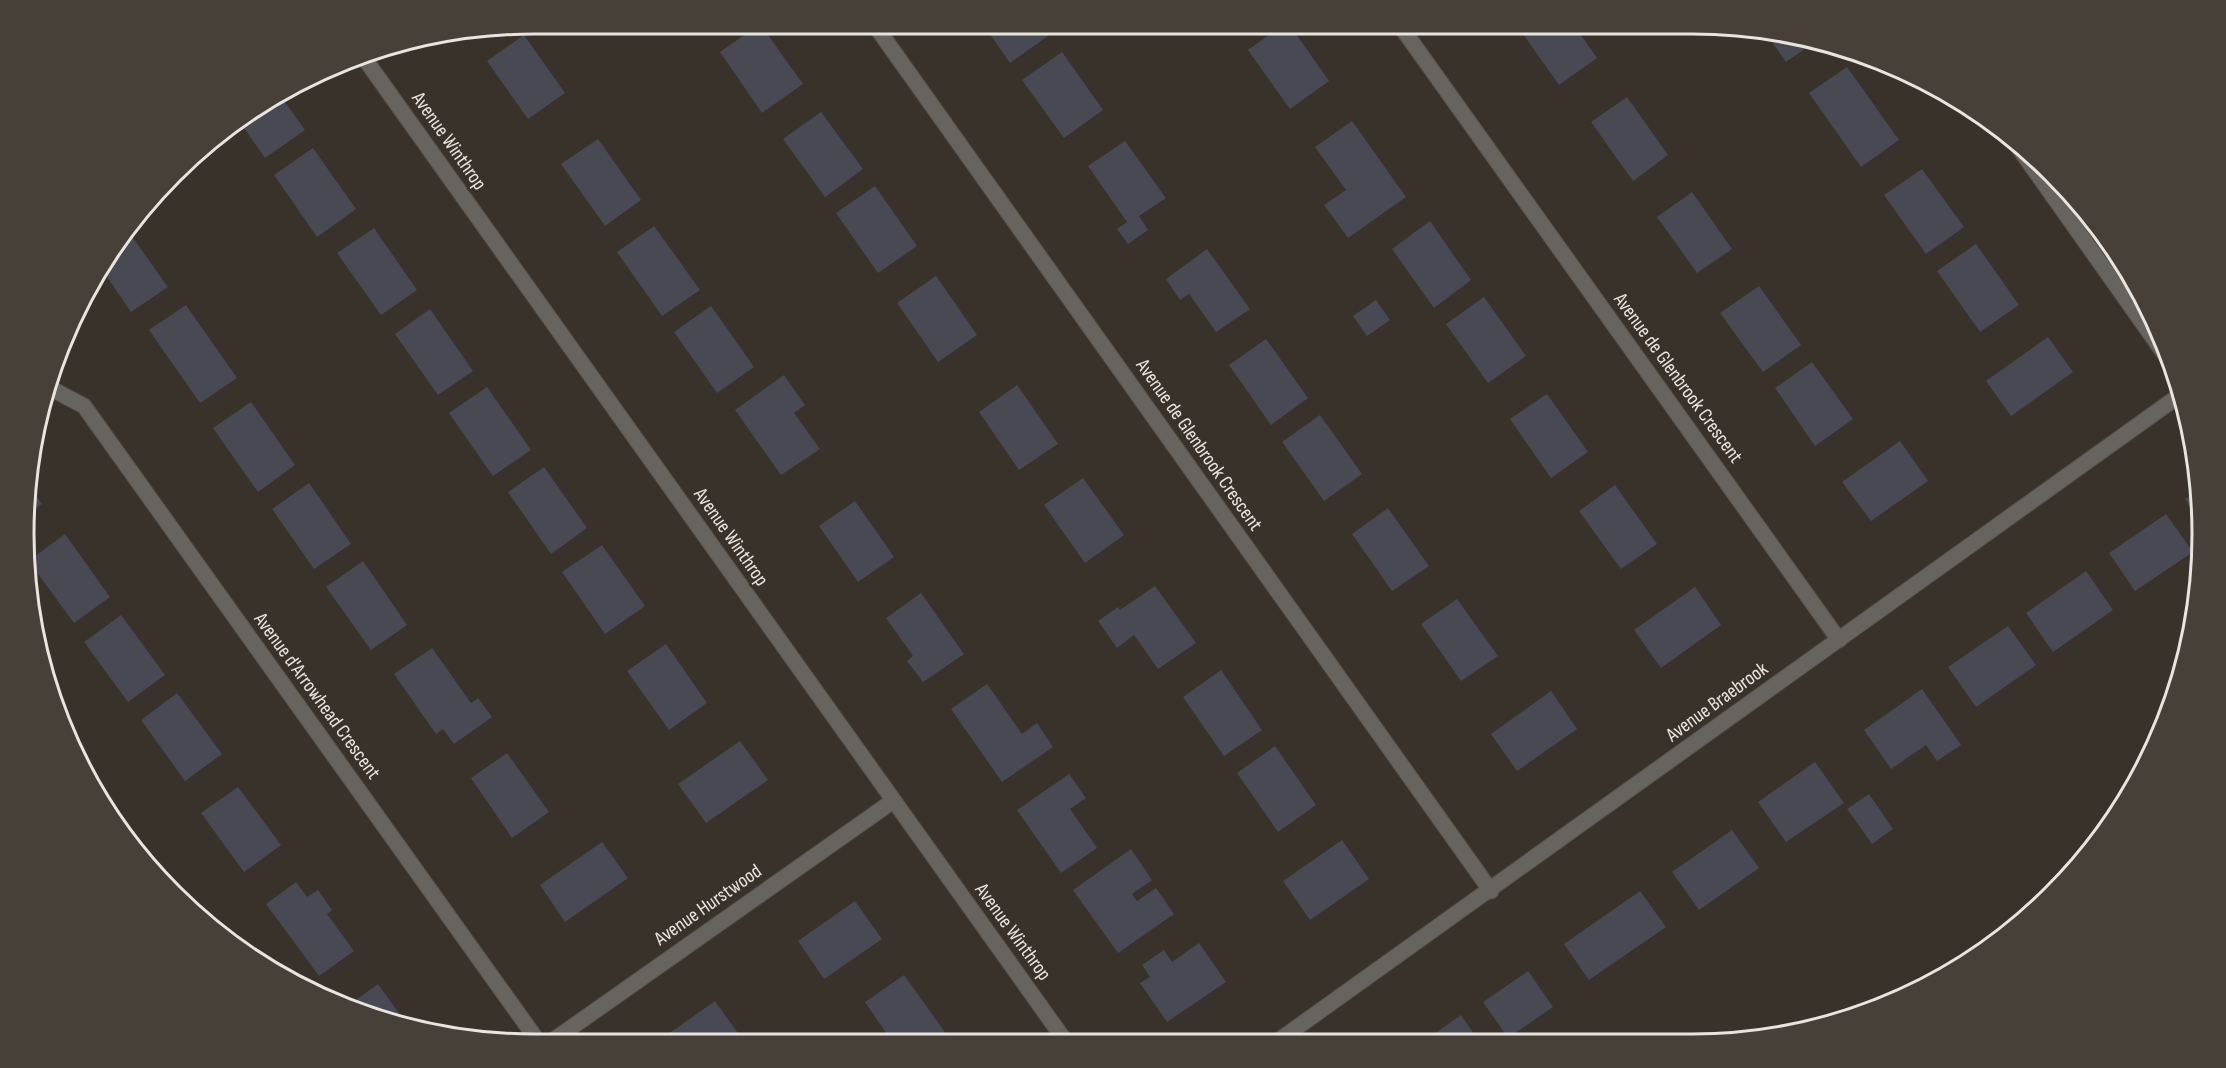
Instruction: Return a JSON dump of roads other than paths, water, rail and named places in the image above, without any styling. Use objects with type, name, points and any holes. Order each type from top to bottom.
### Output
[{"type":"street","name":"Avenue de Glenbrook Crescent","points":[[881,34],[1491,891]]},
{"type":"street","name":"Avenue de Glenbrook Crescent","points":[[1406,34],[1839,640]]},
{"type":"street","name":"Avenue Winthrop","points":[[368,63],[1060,1034]]},
{"type":"street","points":[[2036,173],[2148,332]]},
{"type":"street","name":"Avenue d'Arrowhead Crescent","points":[[56,391],[84,406],[533,1034]]},
{"type":"street","name":"Avenue Braebrook","points":[[1288,1034],[1491,891],[2173,400]]},
{"type":"street","name":"Avenue Hurstwood","points":[[562,1034],[893,801]]}]
